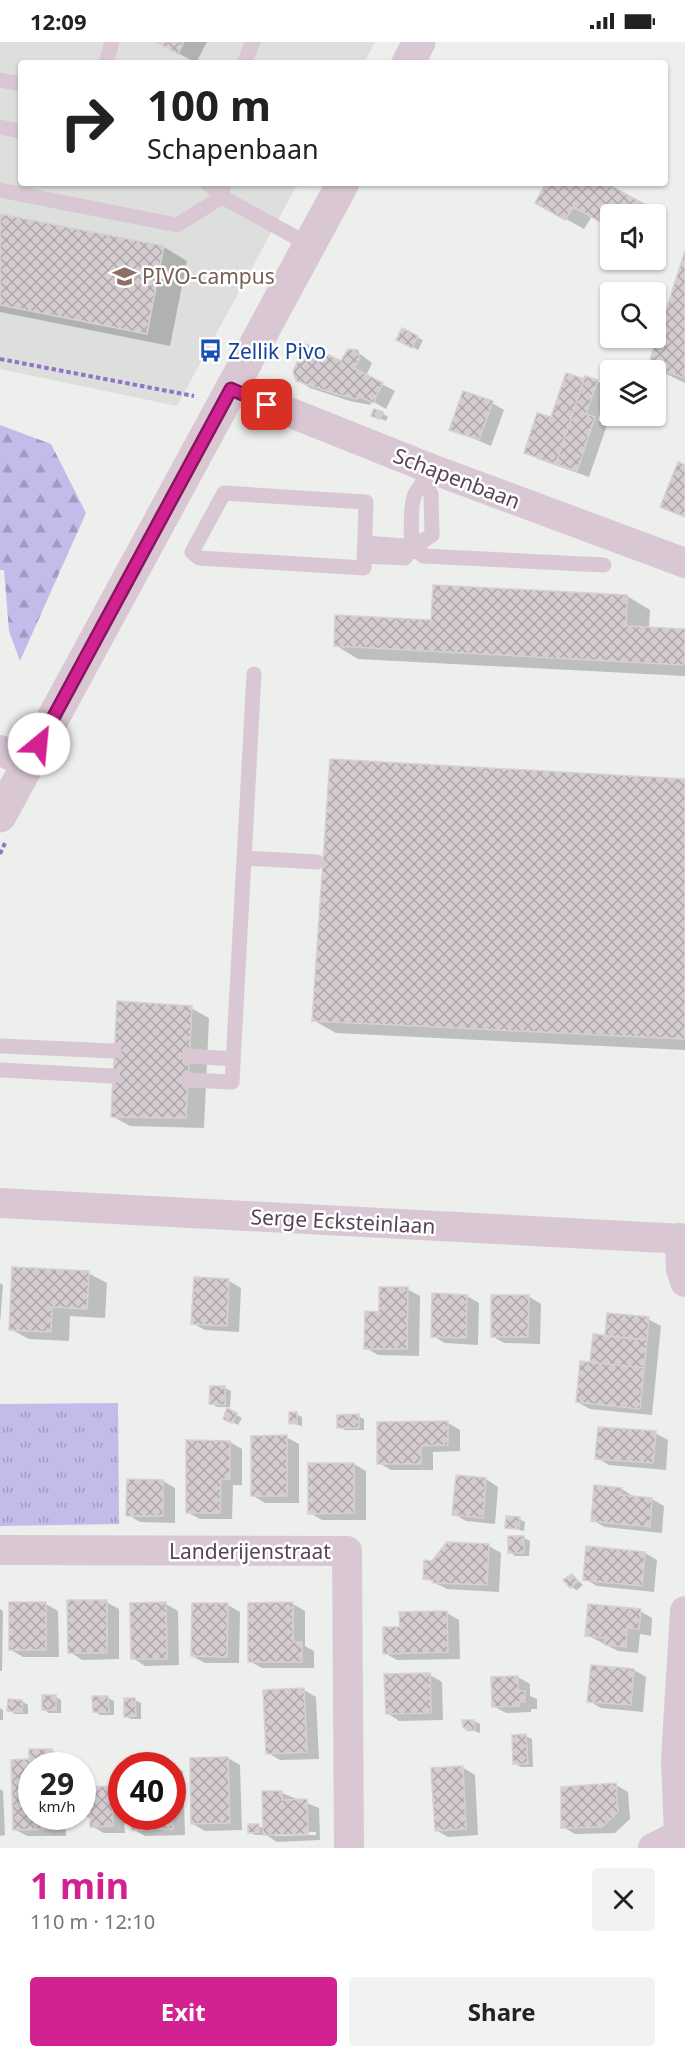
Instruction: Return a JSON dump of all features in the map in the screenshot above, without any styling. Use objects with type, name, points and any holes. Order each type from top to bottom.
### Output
[{"type":"street","points":[[410,60],[419,42]]},
{"type":"street","points":[[0,816],[14,758],[231,389],[341,186]]},
{"type":"street","name":"Schapenbaan","points":[[231,389],[427,476],[685,563]]},
{"type":"street","name":"Serge Ecksteinlaan","points":[[0,1203],[682,1238]]},
{"type":"street","points":[[682,1238],[681,1269],[685,1282]]},
{"type":"street","name":"Landerijenstraat","points":[[0,1550],[347,1551],[349,1848]]},
{"type":"street","points":[[672,1840],[685,1611]]},
{"type":"lane","points":[[107,60],[112,42]]},
{"type":"lane","points":[[245,60],[253,42]]},
{"type":"lane","points":[[0,80],[18,83]]},
{"type":"lane","points":[[0,127],[18,130]]},
{"type":"lane","points":[[0,190],[177,225],[223,190],[310,245]]},
{"type":"lane","points":[[427,476],[413,502],[411,535],[416,549],[423,556],[604,565]]},
{"type":"lane","points":[[224,493],[366,502],[364,550],[364,567],[199,558],[192,552],[224,493]]},
{"type":"lane","points":[[364,550],[405,558],[416,549]]},
{"type":"lane","points":[[188,1080],[232,1082],[254,674]]},
{"type":"lane","points":[[244,858],[317,862]]},
{"type":"lane","points":[[0,1046],[114,1051]]},
{"type":"lane","points":[[189,1056],[233,1059]]},
{"type":"lane","points":[[0,1070],[113,1076]]},
{"type":"path","points":[[0,359],[197,396]]},
{"type":"shaded area","name":"PIVO-campus","points":[[0,42],[375,42],[366,60],[18,60],[18,186],[296,186],[177,406],[0,369]]},
{"type":"green space","points":[[0,425],[51,444],[86,513],[20,661],[9,631],[4,570],[0,570]]},
{"type":"green space","points":[[118,1403],[119,1524],[0,1526],[0,1404]]},
{"type":"building","points":[[156,42],[184,42],[178,54]]},
{"type":"building","points":[[544,186],[611,186],[644,204],[600,204],[600,222],[573,207],[565,220],[535,203]]},
{"type":"building","points":[[0,214],[164,246],[147,334],[0,305]]},
{"type":"building","points":[[685,251],[685,378],[666,372],[666,360],[650,360],[654,348],[666,348],[666,310]]},
{"type":"building","points":[[402,328],[418,336],[412,348],[396,340]]},
{"type":"building","points":[[306,344],[341,361],[348,349],[358,350],[360,358],[354,368],[383,383],[373,403],[359,396],[357,399],[336,394],[296,381],[293,371]]},
{"type":"building","points":[[566,373],[584,379],[556,464],[524,453],[537,413],[551,417]]},
{"type":"building","points":[[585,376],[598,380],[586,414],[595,417],[577,471],[556,464]]},
{"type":"building","points":[[463,391],[493,401],[479,440],[449,430]]},
{"type":"building","points":[[374,409],[383,412],[380,419],[371,416]]},
{"type":"building","points":[[678,462],[685,465],[685,517],[660,507]]},
{"type":"building","points":[[433,585],[627,595],[626,626],[685,629],[685,665],[334,646],[335,615],[431,620]]},
{"type":"building","points":[[330,759],[685,779],[685,1039],[312,1021]]},
{"type":"building","points":[[117,1001],[192,1006],[186,1118],[111,1117]]},
{"type":"building","points":[[12,1267],[89,1271],[87,1309],[52,1307],[51,1332],[9,1330]]},
{"type":"building","points":[[194,1277],[229,1279],[227,1326],[191,1324]]},
{"type":"building","points":[[379,1287],[408,1287],[407,1349],[364,1349],[365,1311],[379,1312]]},
{"type":"building","points":[[432,1293],[467,1295],[466,1338],[431,1337]]},
{"type":"building","points":[[491,1295],[529,1295],[528,1337],[491,1337]]},
{"type":"building","points":[[607,1313],[649,1317],[647,1340],[605,1336]]},
{"type":"building","points":[[593,1334],[647,1340],[644,1368],[590,1362]]},
{"type":"building","points":[[580,1361],[644,1368],[640,1409],[576,1402]]},
{"type":"building","points":[[210,1386],[225,1386],[225,1405],[209,1404]]},
{"type":"building","points":[[227,1408],[237,1413],[232,1423],[223,1419]]},
{"type":"building","points":[[289,1412],[297,1412],[297,1423],[289,1424]]},
{"type":"building","points":[[359,1414],[359,1428],[337,1428],[337,1415]]},
{"type":"building","points":[[448,1421],[448,1445],[421,1446],[421,1464],[377,1464],[377,1422]]},
{"type":"building","points":[[598,1427],[656,1431],[653,1463],[595,1459]]},
{"type":"building","points":[[287,1435],[287,1496],[251,1496],[251,1436]]},
{"type":"building","points":[[186,1440],[230,1441],[230,1479],[221,1479],[220,1513],[186,1513]]},
{"type":"building","points":[[308,1463],[354,1463],[354,1513],[308,1514]]},
{"type":"building","points":[[456,1475],[486,1478],[483,1518],[452,1515]]},
{"type":"building","points":[[127,1479],[163,1480],[163,1516],[126,1516]]},
{"type":"building","points":[[594,1485],[622,1488],[621,1495],[652,1498],[650,1527],[591,1521]]},
{"type":"building","points":[[506,1516],[520,1517],[519,1529],[505,1528]]},
{"type":"building","points":[[508,1536],[524,1536],[524,1553],[508,1553]]},
{"type":"building","points":[[447,1542],[489,1544],[487,1585],[433,1583],[433,1580],[423,1579],[424,1560],[432,1561]]},
{"type":"building","points":[[586,1546],[645,1552],[642,1586],[583,1580]]},
{"type":"building","points":[[572,1574],[578,1581],[570,1588],[563,1580]]},
{"type":"building","points":[[67,1600],[107,1600],[107,1653],[68,1653]]},
{"type":"building","points":[[9,1602],[46,1602],[46,1650],[9,1650]]},
{"type":"building","points":[[166,1602],[167,1659],[131,1659],[130,1603]]},
{"type":"building","points":[[293,1602],[293,1642],[302,1642],[302,1662],[248,1662],[248,1603]]},
{"type":"building","points":[[192,1603],[228,1603],[227,1657],[191,1656]]},
{"type":"building","points":[[588,1604],[641,1609],[639,1629],[627,1628],[626,1647],[605,1645],[605,1638],[585,1636]]},
{"type":"building","points":[[447,1611],[448,1652],[383,1654],[383,1627],[400,1627],[399,1612]]},
{"type":"building","points":[[591,1665],[634,1669],[631,1705],[587,1702]]},
{"type":"building","points":[[430,1673],[431,1713],[386,1714],[384,1674]]},
{"type":"building","points":[[518,1676],[518,1691],[525,1691],[525,1702],[519,1702],[519,1706],[492,1707],[491,1677]]},
{"type":"building","points":[[304,1688],[307,1752],[266,1754],[263,1690]]},
{"type":"building","points":[[42,1695],[56,1695],[56,1710],[42,1710]]},
{"type":"building","points":[[92,1696],[108,1696],[109,1712],[93,1712]]},
{"type":"building","points":[[124,1698],[135,1698],[136,1716],[124,1717]]},
{"type":"building","points":[[8,1699],[22,1700],[22,1712],[7,1711]]},
{"type":"building","points":[[462,1720],[474,1720],[475,1730],[468,1731],[463,1727]]},
{"type":"building","points":[[526,1734],[528,1764],[513,1764],[512,1735]]},
{"type":"building","points":[[29,1749],[52,1749],[52,1752],[29,1752]]},
{"type":"building","points":[[228,1757],[230,1823],[191,1824],[190,1758]]},
{"type":"building","points":[[11,1760],[18,1760],[18,1830],[13,1830]]},
{"type":"building","points":[[463,1766],[466,1829],[435,1831],[431,1768]]},
{"type":"building","points":[[616,1783],[618,1812],[602,1827],[561,1828],[561,1787]]},
{"type":"building","points":[[108,1786],[108,1826],[96,1827],[96,1787]]},
{"type":"building","points":[[262,1791],[282,1791],[282,1800],[307,1799],[308,1834],[263,1835]]},
{"type":"building","points":[[248,1824],[259,1824],[259,1832],[248,1833]]},
{"type":"place","name":"PIVO-campus","points":[[124,276]]},
{"type":"place","name":"Zellik Pivo","points":[[210,351]]},
{"type":"route","points":[[39,744],[231,389],[267,405]]}]
